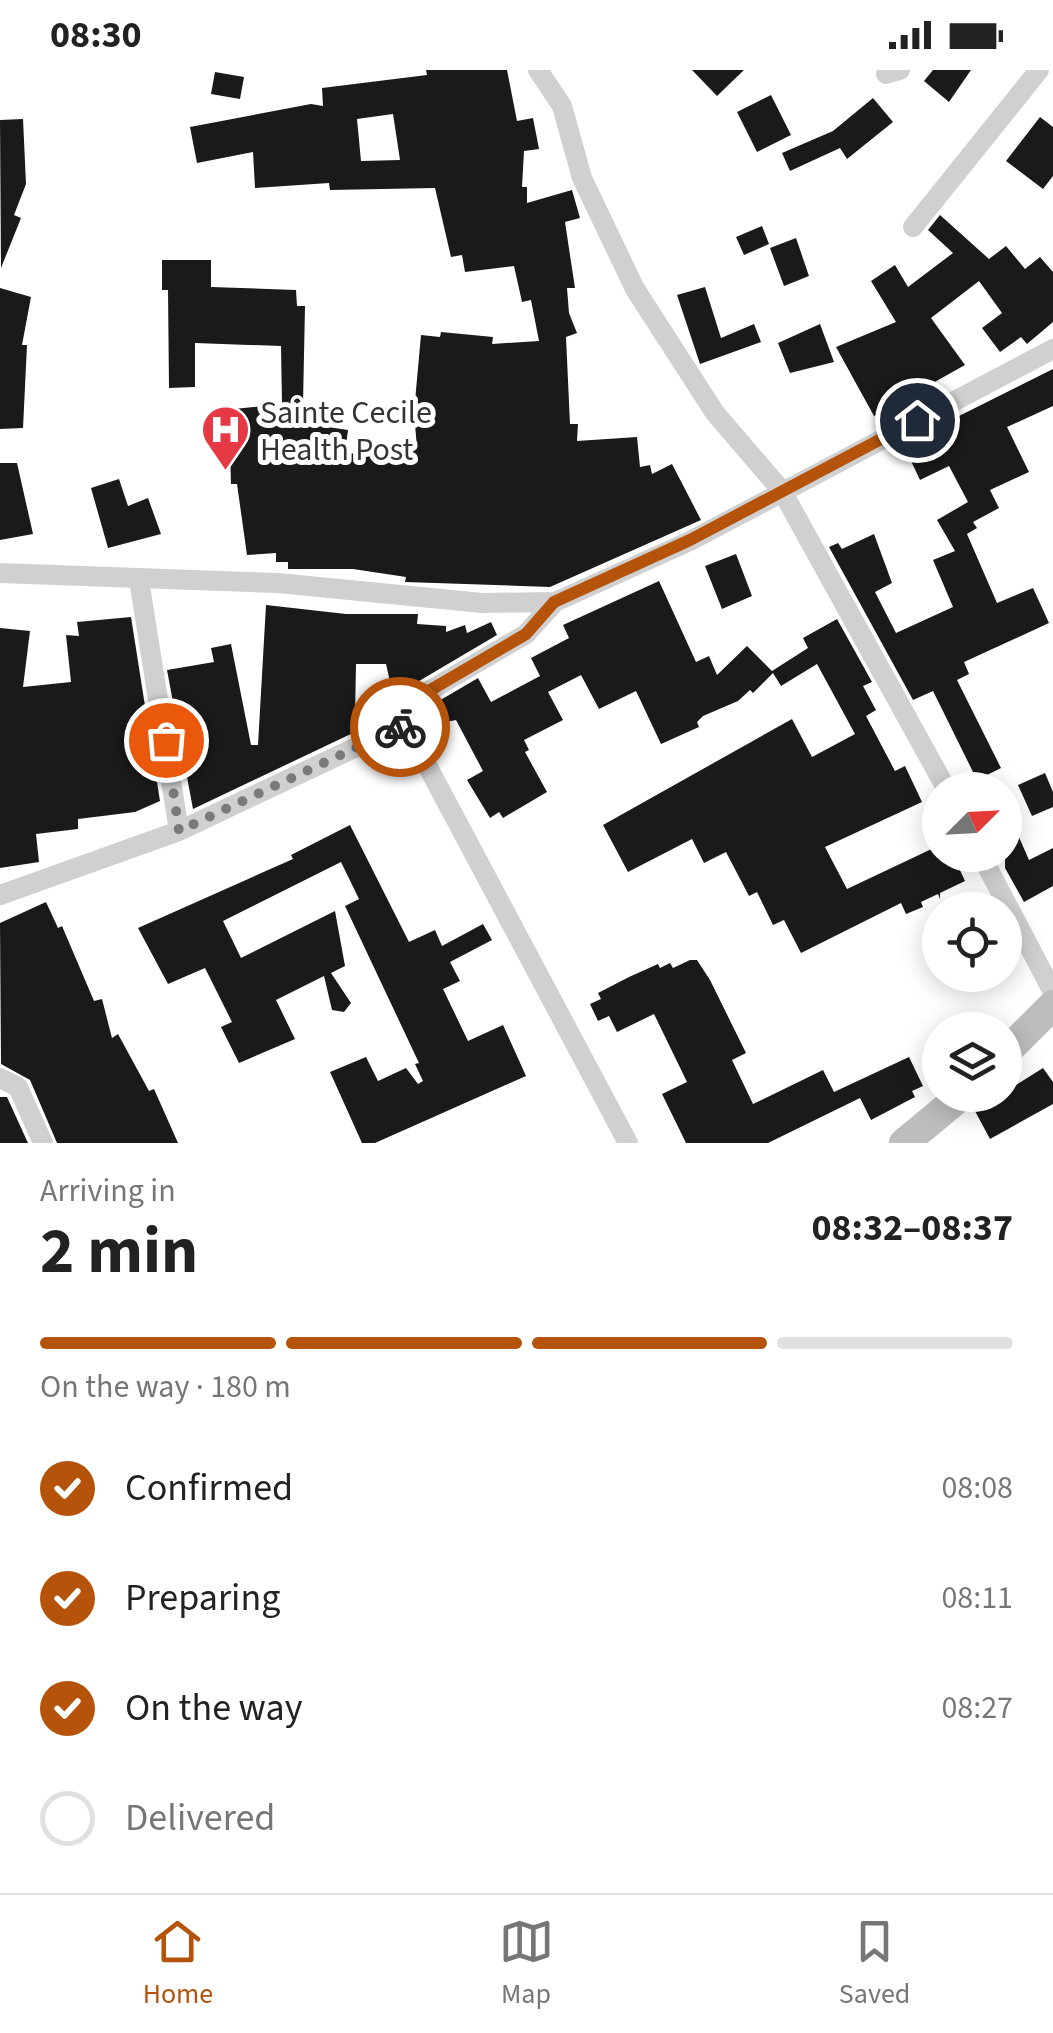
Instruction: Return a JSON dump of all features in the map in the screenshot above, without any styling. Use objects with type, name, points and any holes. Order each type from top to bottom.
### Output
[{"type":"main road","points":[[1022,1035],[1053,1005]]},
{"type":"main road","points":[[904,1143],[941,1112]]},
{"type":"street","points":[[538,70],[562,106],[582,178],[636,289],[715,414],[782,491],[937,772]]},
{"type":"street","points":[[913,227],[1039,70]]},
{"type":"street","points":[[0,573],[278,583],[482,603],[554,602],[690,540],[1053,349]]},
{"type":"street","points":[[139,580],[179,831]]},
{"type":"street","points":[[0,895],[179,831],[405,724],[422,695],[526,634],[554,602]]},
{"type":"street","points":[[405,724],[628,1143]]},
{"type":"street","points":[[991,872],[1053,992]]},
{"type":"street","points":[[0,1078],[18,1087],[43,1143]]},
{"type":"building","points":[[426,70],[507,70],[517,121],[533,118],[539,149],[524,151],[522,187],[527,187],[527,203],[572,190],[580,218],[565,222],[575,288],[567,288],[569,313],[577,333],[566,337],[570,424],[578,424],[577,441],[637,437],[640,467],[650,465],[652,474],[672,464],[701,520],[550,587],[405,582],[406,577],[353,569],[288,569],[288,562],[276,562],[276,553],[247,555],[237,484],[231,484],[230,450],[225,450],[224,410],[282,404],[281,346],[195,343],[195,387],[169,388],[168,290],[162,290],[162,260],[211,260],[211,287],[296,290],[297,306],[305,306],[303,404],[324,407],[321,426],[348,430],[345,452],[365,456],[417,448],[414,412],[421,335],[440,337],[441,332],[493,337],[492,344],[539,341],[531,300],[522,302],[514,266],[465,272],[462,255],[451,257],[435,188],[330,190],[329,183],[255,188],[253,152],[197,163],[190,127],[311,104],[323,106],[322,88],[427,75]],"holes":[[[393,114],[400,160],[361,161],[357,119]]]},
{"type":"building","points":[[692,70],[744,70],[717,96]]},
{"type":"building","points":[[933,70],[971,70],[949,102],[924,81]]},
{"type":"building","points":[[215,72],[244,77],[240,99],[211,94]]},
{"type":"building","points":[[771,95],[791,135],[757,152],[737,112]]},
{"type":"building","points":[[873,98],[893,122],[847,159],[840,148],[790,171],[782,153],[833,131]]},
{"type":"building","points":[[1040,117],[1053,127],[1053,176],[1043,189],[1006,161]]},
{"type":"building","points":[[23,119],[26,184],[14,215],[21,218],[1,268],[0,120]]},
{"type":"building","points":[[940,215],[989,259],[1006,246],[1025,269],[1040,257],[1053,272],[1053,322],[1027,344],[1021,337],[1000,352],[982,328],[1002,313],[979,281],[931,318],[965,365],[874,416],[836,347],[896,322],[871,281],[895,265],[908,287],[953,253],[928,230]]},
{"type":"building","points":[[762,226],[769,244],[744,255],[736,237]]},
{"type":"building","points":[[796,238],[809,276],[784,286],[770,248]]},
{"type":"building","points":[[705,287],[721,338],[754,324],[761,342],[700,364],[677,295]]},
{"type":"building","points":[[0,288],[31,297],[22,345],[27,345],[23,428],[0,429]]},
{"type":"building","points":[[820,324],[834,362],[790,373],[778,343]]},
{"type":"building","points":[[1053,369],[1053,406],[1007,427],[1029,472],[990,490],[999,508],[973,522],[977,528],[967,534],[997,603],[1033,588],[1049,623],[964,662],[969,674],[957,680],[1001,768],[993,772],[973,772],[933,691],[913,700],[829,547],[838,543],[842,549],[874,534],[892,583],[875,592],[896,633],[953,607],[933,560],[955,551],[937,520],[968,502],[949,466],[920,480],[903,444]]},
{"type":"building","points":[[0,463],[17,463],[33,534],[0,540]]},
{"type":"building","points":[[119,479],[128,506],[148,498],[161,534],[108,548],[91,488]]},
{"type":"building","points":[[736,554],[752,596],[722,609],[705,566]]},
{"type":"building","points":[[659,581],[696,662],[709,656],[717,675],[747,646],[772,671],[808,648],[803,638],[837,619],[872,682],[863,686],[876,710],[866,716],[895,771],[905,766],[922,802],[825,847],[847,889],[922,854],[922,872],[961,872],[965,881],[942,892],[922,892],[922,907],[906,914],[901,903],[801,953],[784,920],[773,925],[757,892],[749,896],[726,852],[704,863],[692,839],[628,872],[603,825],[792,719],[812,757],[855,734],[817,664],[781,686],[773,673],[753,693],[750,690],[738,701],[703,716],[697,722],[699,727],[661,744],[636,691],[599,709],[581,675],[548,692],[563,720],[524,740],[529,750],[525,752],[547,792],[503,818],[499,812],[490,818],[467,780],[483,771],[456,720],[422,727],[432,705],[478,678],[491,702],[540,676],[531,658],[569,638],[563,625]]},
{"type":"building","points":[[266,605],[346,614],[418,614],[417,624],[446,626],[446,632],[465,625],[467,633],[491,622],[497,635],[414,684],[395,713],[193,809],[167,670],[214,662],[211,648],[231,644],[251,745],[258,745]],"holes":[[[356,664],[386,664],[394,699],[355,718]]]},
{"type":"building","points":[[131,617],[160,801],[135,812],[78,819],[78,829],[36,834],[39,862],[0,868],[0,628],[30,631],[23,687],[71,682],[66,635],[79,636],[77,622]]},
{"type":"building","points":[[1045,773],[1053,792],[1053,807],[1032,816],[1022,794],[1022,783]]},
{"type":"building","points":[[350,825],[409,942],[435,930],[442,946],[483,924],[492,940],[450,962],[460,981],[443,989],[468,1041],[503,1025],[526,1076],[375,1143],[362,1143],[330,1072],[366,1057],[378,1081],[406,1068],[418,1084],[423,1081],[415,1064],[419,1063],[345,906],[359,899],[341,862],[223,921],[241,958],[335,911],[345,966],[331,973],[351,1003],[344,1012],[332,1010],[324,976],[276,1000],[295,1039],[239,1063],[221,1027],[232,1022],[205,968],[168,984],[138,928],[293,859],[291,855]]},
{"type":"building","points":[[1022,844],[1029,860],[1053,848],[1053,886],[1024,902],[1022,892],[1007,872],[1022,872]]},
{"type":"building","points":[[46,902],[58,928],[62,926],[94,1001],[102,999],[112,1038],[118,1034],[149,1091],[154,1089],[178,1143],[57,1143],[30,1080],[1,1064],[0,923]]},
{"type":"building","points":[[697,960],[710,980],[746,1053],[732,1060],[753,1104],[823,1070],[834,1092],[909,1057],[922,1086],[912,1091],[915,1097],[871,1120],[860,1098],[768,1143],[686,1143],[662,1094],[687,1082],[654,1014],[617,1032],[609,1016],[598,1021],[590,1004],[601,999],[598,993],[658,964],[660,968],[670,963],[673,968]]},
{"type":"building","points":[[1043,1068],[1053,1082],[1053,1104],[990,1139],[976,1112],[1022,1112],[1022,1081]]},
{"type":"building","points":[[0,1097],[7,1097],[28,1143],[0,1143]]},
{"type":"way so far","points":[[166,740],[179,831],[400,727]]},
{"type":"place","name":"Sainte Cecile Health Post","points":[[225,472]]},
{"type":"route","points":[[400,727],[422,695],[526,634],[554,602],[690,540],[917,420]]}]
